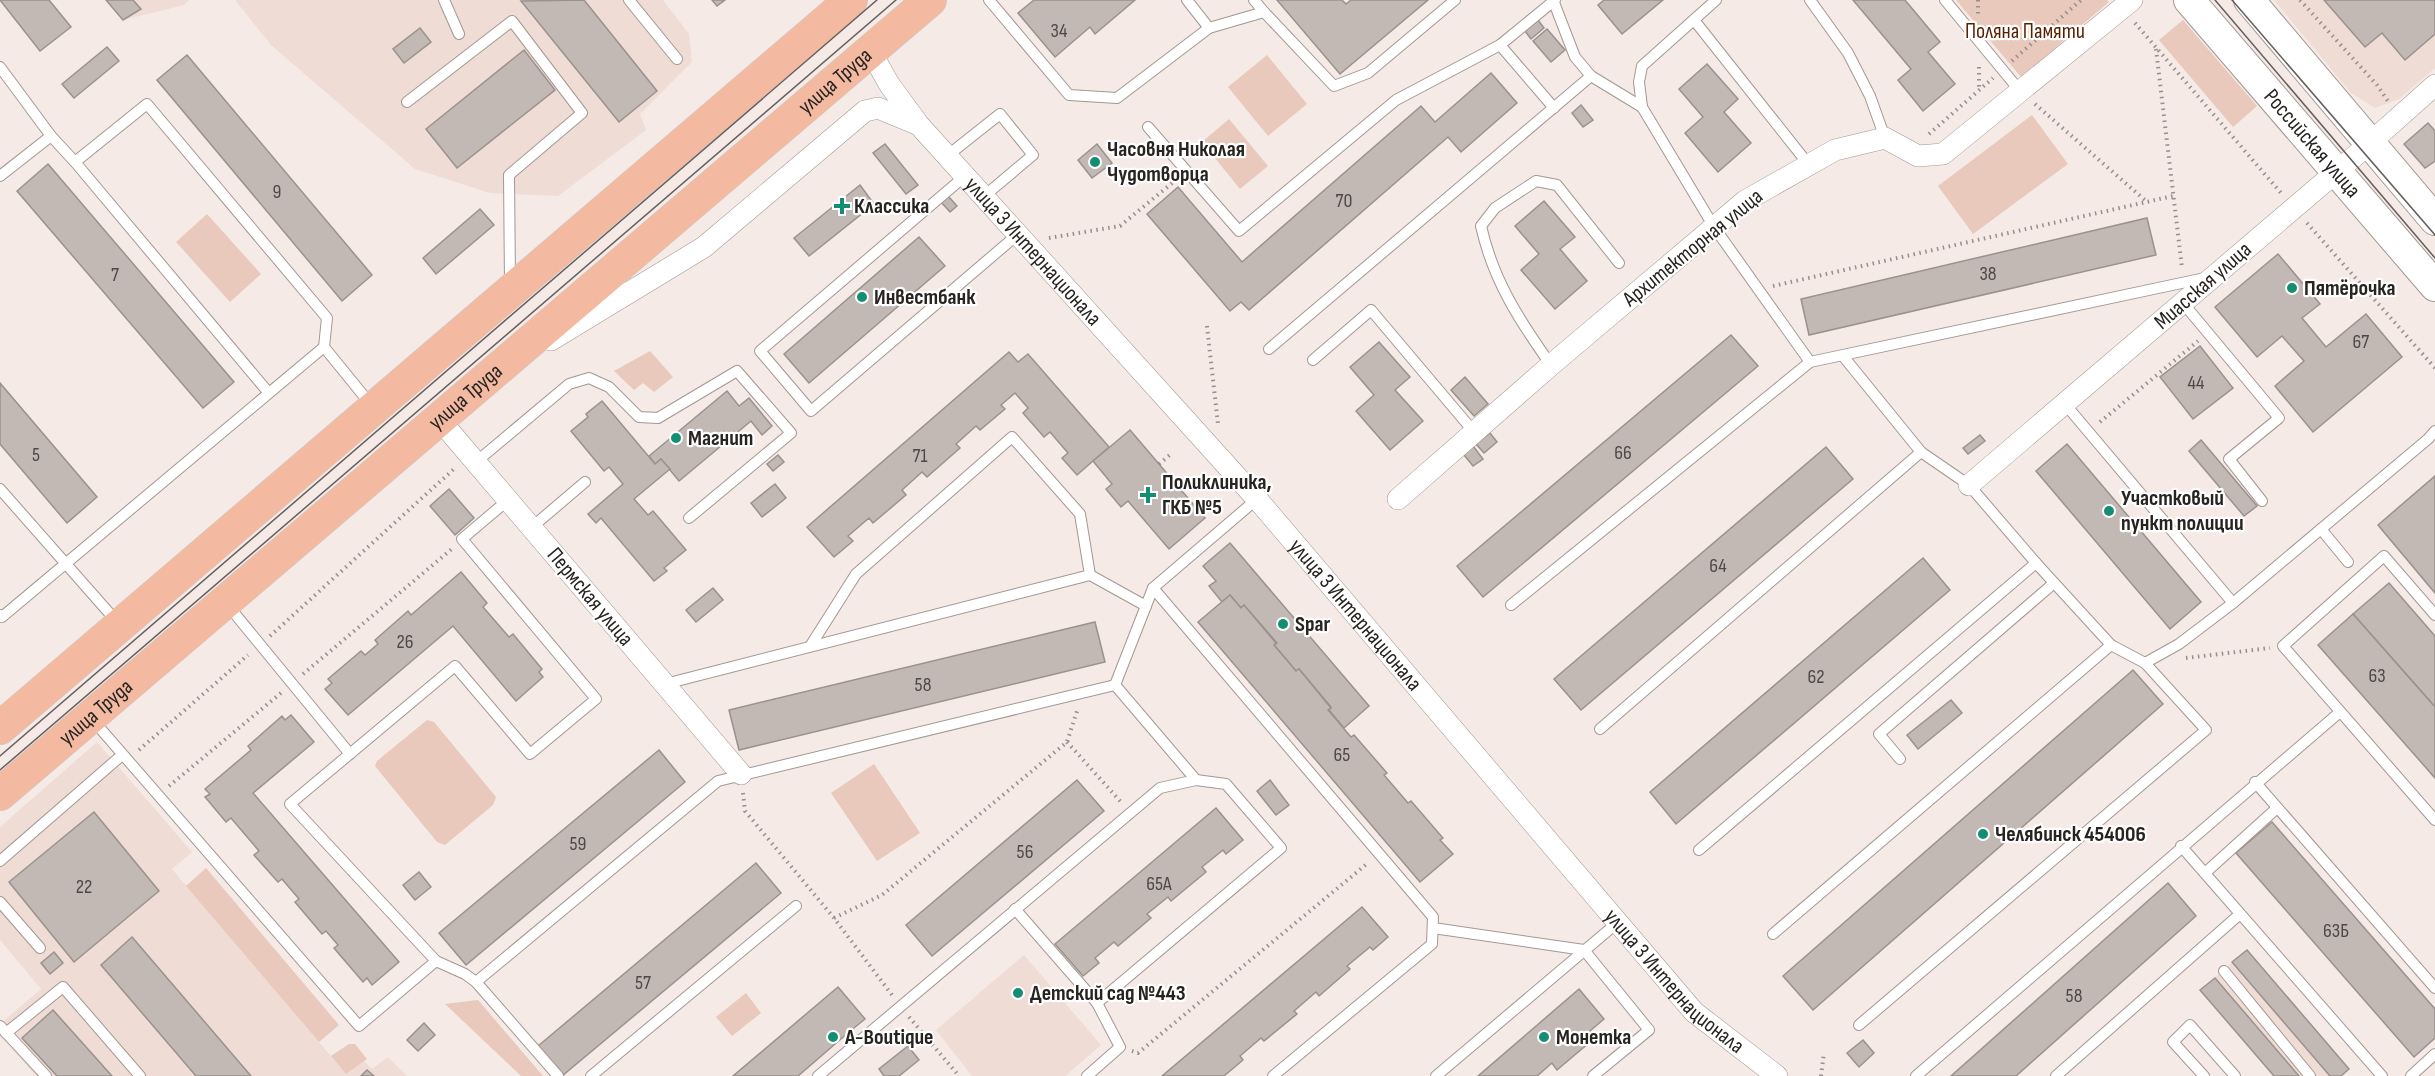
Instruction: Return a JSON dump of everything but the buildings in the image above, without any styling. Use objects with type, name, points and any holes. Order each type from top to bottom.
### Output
[{"type":"main road","name":"улица Труда","points":[[0,794],[930,0]]},
{"type":"main road","name":"Российская улица","points":[[2189,0],[2435,286]]},
{"type":"main road","name":"Российская улица","points":[[2249,0],[2435,220]]},
{"type":"main road","name":"улица 3 Интернационала","points":[[842,3],[870,50]]},
{"type":"main road","points":[[0,728],[511,291],[842,3]]},
{"type":"street","points":[[1885,138],[1918,156],[1943,154],[2127,4]]},
{"type":"street","name":"улица 3 Интернационала","points":[[870,50],[889,84],[919,125],[1257,499],[1694,1012],[1777,1076]]},
{"type":"street","name":"Миасская улица","points":[[1969,485],[2065,404],[2183,293],[2216,275],[2435,85]]},
{"type":"street","points":[[484,380],[704,247],[864,111],[878,108],[919,125]]},
{"type":"street","name":"Архитекторная улица","points":[[1398,499],[1551,365],[1745,201],[1834,150],[1885,138]]},
{"type":"street","name":"Пермская улица","points":[[439,419],[741,774]]},
{"type":"lane","points":[[444,0],[459,34]]},
{"type":"lane","points":[[629,0],[677,59]]},
{"type":"lane","points":[[989,0],[1069,94],[1117,98],[1209,28],[1264,12]]},
{"type":"lane","points":[[1186,0],[1209,28]]},
{"type":"lane","points":[[1254,0],[1334,86],[1368,73],[1455,0]]},
{"type":"lane","points":[[1148,127],[1239,231],[1396,100],[1500,45],[1554,0],[1575,57],[1591,76],[1642,107]]},
{"type":"lane","points":[[1716,0],[1642,66],[1639,82],[1642,107],[1714,227],[1810,362]]},
{"type":"lane","points":[[1810,0],[1848,53],[1870,96],[1885,138]]},
{"type":"lane","points":[[1945,0],[2020,91]]},
{"type":"lane","points":[[1694,20],[1809,165]]},
{"type":"lane","points":[[407,102],[512,21],[582,113],[509,175],[511,291]]},
{"type":"lane","points":[[1500,45],[1554,108]]},
{"type":"lane","points":[[0,67],[51,136],[268,392]]},
{"type":"lane","points":[[1269,349],[1591,76]]},
{"type":"lane","points":[[75,162],[147,104],[327,318],[324,347],[374,408]]},
{"type":"lane","points":[[947,156],[1000,114],[1033,155],[983,197]]},
{"type":"lane","points":[[0,176],[51,136]]},
{"type":"lane","points":[[965,176],[760,351],[811,411],[1021,239]]},
{"type":"lane","points":[[1551,365],[1516,316],[1486,253],[1480,226],[1495,208],[1536,182],[1557,185],[1619,263]]},
{"type":"lane","points":[[1511,605],[1810,362],[2183,293],[2207,333],[2279,418],[2229,459],[2262,501]]},
{"type":"lane","points":[[1314,360],[1371,310],[1474,432]]},
{"type":"lane","points":[[0,615],[2,617],[65,565],[324,347]]},
{"type":"lane","points":[[1843,356],[1921,452],[1969,485],[2111,645],[2145,663],[2205,730],[1859,1025]]},
{"type":"lane","points":[[472,459],[569,384],[589,378],[609,387],[639,417],[658,418],[736,371],[791,434],[689,518]]},
{"type":"lane","points":[[2065,404],[2233,603]]},
{"type":"lane","points":[[2145,663],[2179,645],[2233,603],[2428,439],[2435,430]]},
{"type":"lane","points":[[812,645],[855,574],[1012,437],[1080,514],[1090,575]]},
{"type":"lane","points":[[1600,729],[1921,452]]},
{"type":"lane","points":[[531,528],[585,482]]},
{"type":"lane","points":[[0,489],[120,625]]},
{"type":"lane","points":[[1115,685],[1153,588],[1257,499]]},
{"type":"lane","points":[[508,500],[462,539],[596,699],[530,754],[455,666],[290,804],[436,961],[465,974],[476,982],[558,1076]]},
{"type":"lane","points":[[2321,529],[2348,562]]},
{"type":"lane","points":[[2435,615],[2384,556],[2283,646],[2435,820]]},
{"type":"lane","points":[[1699,850],[2036,563]]},
{"type":"lane","points":[[665,684],[1090,575],[1146,606]]},
{"type":"lane","points":[[1900,759],[1879,734],[2054,583]]},
{"type":"lane","points":[[1153,588],[1433,917],[1432,944],[1273,1076]]},
{"type":"lane","points":[[225,602],[350,754]]},
{"type":"lane","points":[[1773,934],[2111,645]]},
{"type":"lane","points":[[476,982],[718,781],[1115,685]]},
{"type":"lane","points":[[1115,685],[1196,780]]},
{"type":"lane","points":[[1916,1076],[2255,782],[2340,712]]},
{"type":"lane","points":[[90,717],[359,1026],[436,961]]},
{"type":"lane","points":[[0,861],[124,758]]},
{"type":"lane","points":[[818,1076],[1160,788],[1196,780],[1226,784],[1281,848],[1097,1003]]},
{"type":"lane","points":[[2255,782],[2435,988]]},
{"type":"lane","points":[[2205,873],[2277,808]]},
{"type":"lane","points":[[2181,846],[2382,1076]]},
{"type":"lane","points":[[0,902],[40,948]]},
{"type":"lane","points":[[591,1076],[796,906]]},
{"type":"lane","points":[[1015,909],[1097,1003],[1120,1047],[1087,1076]]},
{"type":"lane","points":[[2056,1076],[2240,914]]},
{"type":"lane","points":[[1436,1076],[1617,923]]},
{"type":"lane","points":[[1433,928],[1584,950],[1649,1030],[1593,1076]]},
{"type":"lane","points":[[2224,971],[2310,1076]]},
{"type":"lane","points":[[46,1076],[3,1030],[63,987],[140,1076]]},
{"type":"lane","points":[[2204,1076],[2173,1042],[2190,1024],[2235,1076]]},
{"type":"lane","points":[[2411,1076],[2435,1054]]},
{"type":"path","points":[[2300,0],[2377,85],[2398,117]]},
{"type":"path","points":[[2127,4],[2156,48],[2435,368]]},
{"type":"path","points":[[2156,48],[2183,293]]},
{"type":"path","points":[[2020,91],[2147,202]]},
{"type":"path","points":[[1021,239],[1120,226],[1187,171]]},
{"type":"path","points":[[1758,290],[2173,196]]},
{"type":"path","points":[[1207,326],[1222,461]]},
{"type":"path","points":[[2089,431],[2207,333]]},
{"type":"path","points":[[1159,464],[1171,454]]},
{"type":"path","points":[[124,758],[260,644],[472,459]]},
{"type":"path","points":[[158,796],[462,539]]},
{"type":"path","points":[[2145,663],[2283,646]]},
{"type":"path","points":[[834,918],[882,895],[1068,742],[1083,692]]},
{"type":"path","points":[[1068,742],[1130,812]]},
{"type":"path","points":[[745,811],[834,918],[900,1006],[959,1076]]},
{"type":"path","points":[[1120,1047],[1138,1053],[1379,854]]},
{"type":"path","points":[[1821,1076],[1824,1053]]},
{"type":"shaded area","points":[[106,0],[189,0],[184,5],[123,20]]},
{"type":"shaded area","points":[[235,0],[663,0],[689,34],[692,62],[640,114],[646,130],[558,196],[490,193],[415,169],[271,45]]},
{"type":"shaded area","points":[[2274,0],[2435,0],[2435,68],[2399,99],[2375,108],[2351,93]]},
{"type":"shaded area","points":[[97,742],[192,852],[172,869],[346,1074],[364,1061],[372,1069],[388,1057],[407,1076],[36,1076],[0,1036],[0,1024],[41,989],[0,940],[0,827]]},
{"type":"shaded area","points":[[2247,950],[2349,1069],[2341,1076],[2274,1076],[2200,990]]},
{"type":"shaded area","name":"Детский сад №443","points":[[1024,955],[1101,1045],[1065,1076],[972,1076],[936,1030]]},
{"type":"green space","name":"Поляна Памяти","points":[[1956,0],[2107,0],[2109,2],[2021,77]]},
{"type":"green space","points":[[2183,20],[2257,106],[2233,127],[2159,40]]},
{"type":"green space","points":[[1267,55],[1307,104],[1268,136],[1228,87]]},
{"type":"green space","points":[[2032,115],[2068,164],[1973,234],[1938,186]]},
{"type":"green space","points":[[1229,119],[1268,166],[1240,189],[1202,142]]},
{"type":"green space","points":[[207,214],[261,274],[230,302],[176,242]]},
{"type":"green space","points":[[650,351],[673,377],[654,392],[643,383],[634,390],[614,371]]},
{"type":"green space","points":[[427,720],[434,722],[496,797],[493,805],[445,845],[437,842],[375,766],[377,761]]},
{"type":"green space","points":[[874,764],[920,833],[877,861],[831,793]]},
{"type":"green space","points":[[206,868],[339,1025],[319,1042],[186,886]]},
{"type":"green space","points":[[746,993],[761,1013],[732,1036],[716,1017]]},
{"type":"green space","points":[[478,1000],[543,1076],[521,1076],[445,1004]]},
{"type":"green space","points":[[349,1044],[355,1044],[367,1059],[346,1074],[331,1056]]},
{"type":"tram line","points":[[0,756],[877,0]]},
{"type":"tram line","points":[[0,770],[896,0]]},
{"type":"tram line","points":[[2215,0],[2435,258]]},
{"type":"tram line","points":[[2232,0],[2435,235]]},
{"type":"place","name":"Часовня Николая Чудотворца","points":[[1095,162]]},
{"type":"place","name":"Классика","points":[[842,206]]},
{"type":"place","name":"Пятёрочка","points":[[2292,288]]},
{"type":"place","name":"Инвестбанк","points":[[862,297]]},
{"type":"place","name":"Магнит","points":[[676,438]]},
{"type":"place","name":"Поликлиника, ГКБ №5","points":[[1148,495]]},
{"type":"place","name":"Участковый пункт полиции","points":[[2109,511]]},
{"type":"place","name":"Spar","points":[[1283,624]]},
{"type":"place","name":"Челябинск 454006","points":[[1983,834]]},
{"type":"place","name":"Детский сад №443","points":[[1018,993]]},
{"type":"place","name":"A-Boutique","points":[[833,1037]]},
{"type":"place","name":"Монетка","points":[[1544,1037]]}]
